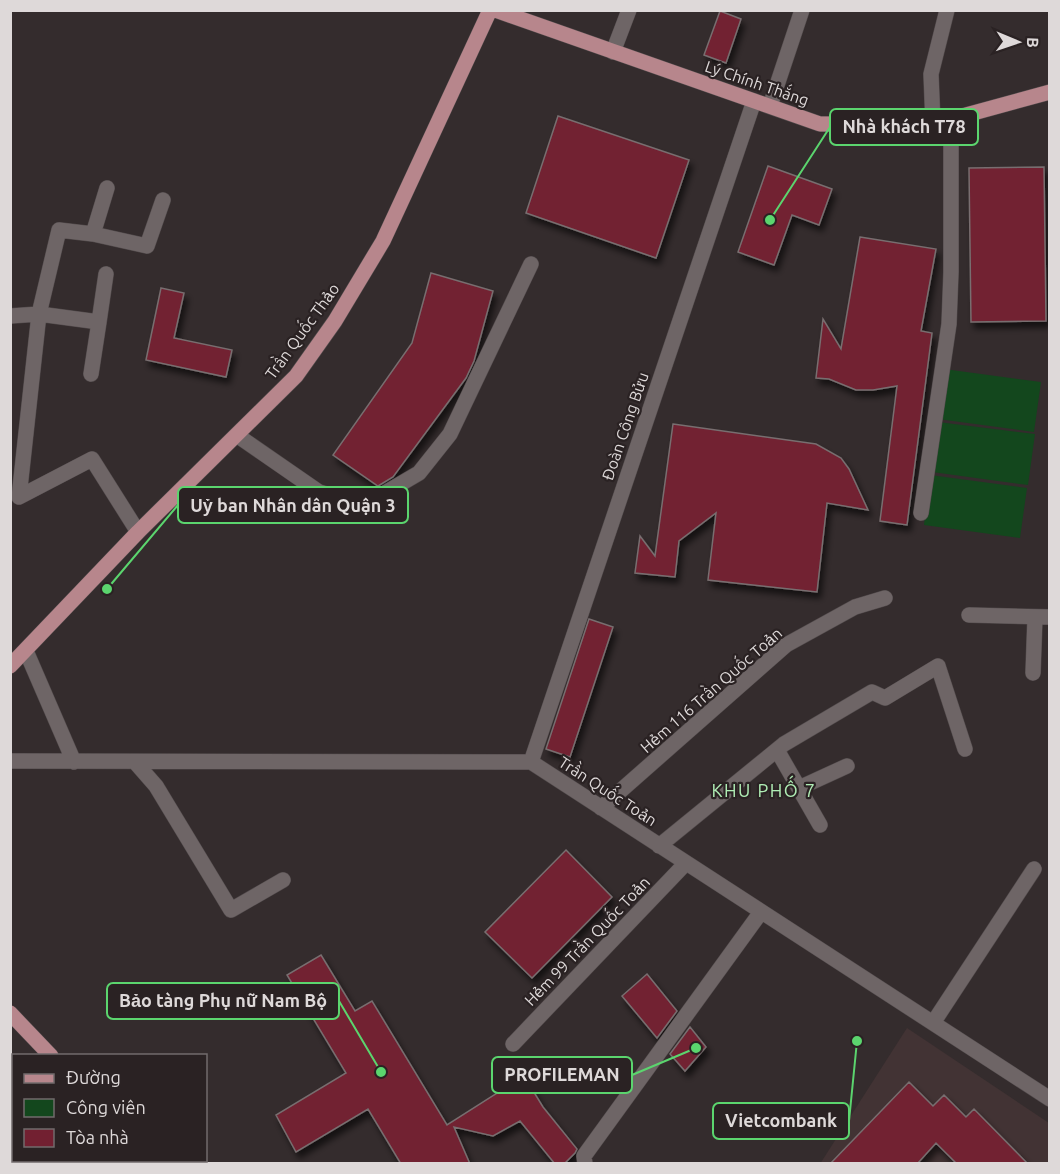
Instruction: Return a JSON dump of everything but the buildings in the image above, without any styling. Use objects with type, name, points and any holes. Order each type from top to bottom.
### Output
[{"type":"main road","name":"Trần Quốc Thảo","points":[[10,666],[138,532],[238,436],[296,376],[335,321],[383,242],[490,10]]},
{"type":"main road","name":"Lý Chính Thắng","points":[[495,10],[820,124],[933,124],[1050,93]]},
{"type":"main road","points":[[10,1013],[49,1054]]},
{"type":"street","points":[[613,52],[628,10]]},
{"type":"street","points":[[770,106],[802,10]]},
{"type":"street","points":[[933,124],[931,74],[947,10]]},
{"type":"street","name":"Đoàn Công Bửu","points":[[531,762],[754,101]]},
{"type":"street","points":[[921,513],[948,324],[951,272],[951,120]]},
{"type":"street","points":[[93,234],[107,188]]},
{"type":"street","points":[[138,532],[92,459],[19,497],[39,314],[59,230],[93,234],[147,246],[163,200]]},
{"type":"street","points":[[238,436],[319,492],[342,499],[373,500],[419,473],[450,434],[531,264]]},
{"type":"street","points":[[91,374],[106,274]]},
{"type":"street","points":[[10,316],[39,314],[99,322]]},
{"type":"street","name":"Hẻm 116 Trần Quốc Toản","points":[[601,808],[786,645],[855,607],[885,598]]},
{"type":"street","points":[[969,615],[1042,617],[1033,673]]},
{"type":"street","points":[[26,651],[74,762]]},
{"type":"street","points":[[659,846],[777,750],[872,693],[885,698],[938,666],[965,749]]},
{"type":"street","points":[[777,750],[820,825]]},
{"type":"street","points":[[10,761],[531,762]]},
{"type":"street","points":[[135,762],[156,786],[231,909],[283,880]]},
{"type":"street","name":"Trần Quốc Toản","points":[[531,762],[1050,1100]]},
{"type":"street","points":[[799,788],[847,766]]},
{"type":"street","name":"Hẻm 99 Trần Quốc Toản","points":[[513,1044],[686,863]]},
{"type":"street","points":[[933,1023],[1035,869]]},
{"type":"street","points":[[585,1164],[584,1156],[761,912]]},
{"type":"shaded area","points":[[907,1028],[1049,1123],[1049,1163],[820,1164]]},
{"type":"green space","points":[[944,369],[1041,382],[1034,432],[938,419]]},
{"type":"green space","points":[[938,422],[1035,434],[1028,485],[932,472]]},
{"type":"green space","points":[[930,475],[1027,488],[1020,538],[924,525]]},
{"type":"place","name":"Nhà khách T78","points":[[770,220]]},
{"type":"place","name":"Uỷ ban Nhân dân Quận 3","points":[[107,589]]},
{"type":"place","name":"Vietcombank","points":[[857,1041]]},
{"type":"place","name":"PROFILEMAN","points":[[696,1048]]},
{"type":"place","name":"Bảo tàng Phụ nữ Nam Bộ","points":[[381,1072]]},
{"type":"district","name":"KHU PHỐ 7","points":[[764,791]]}]
